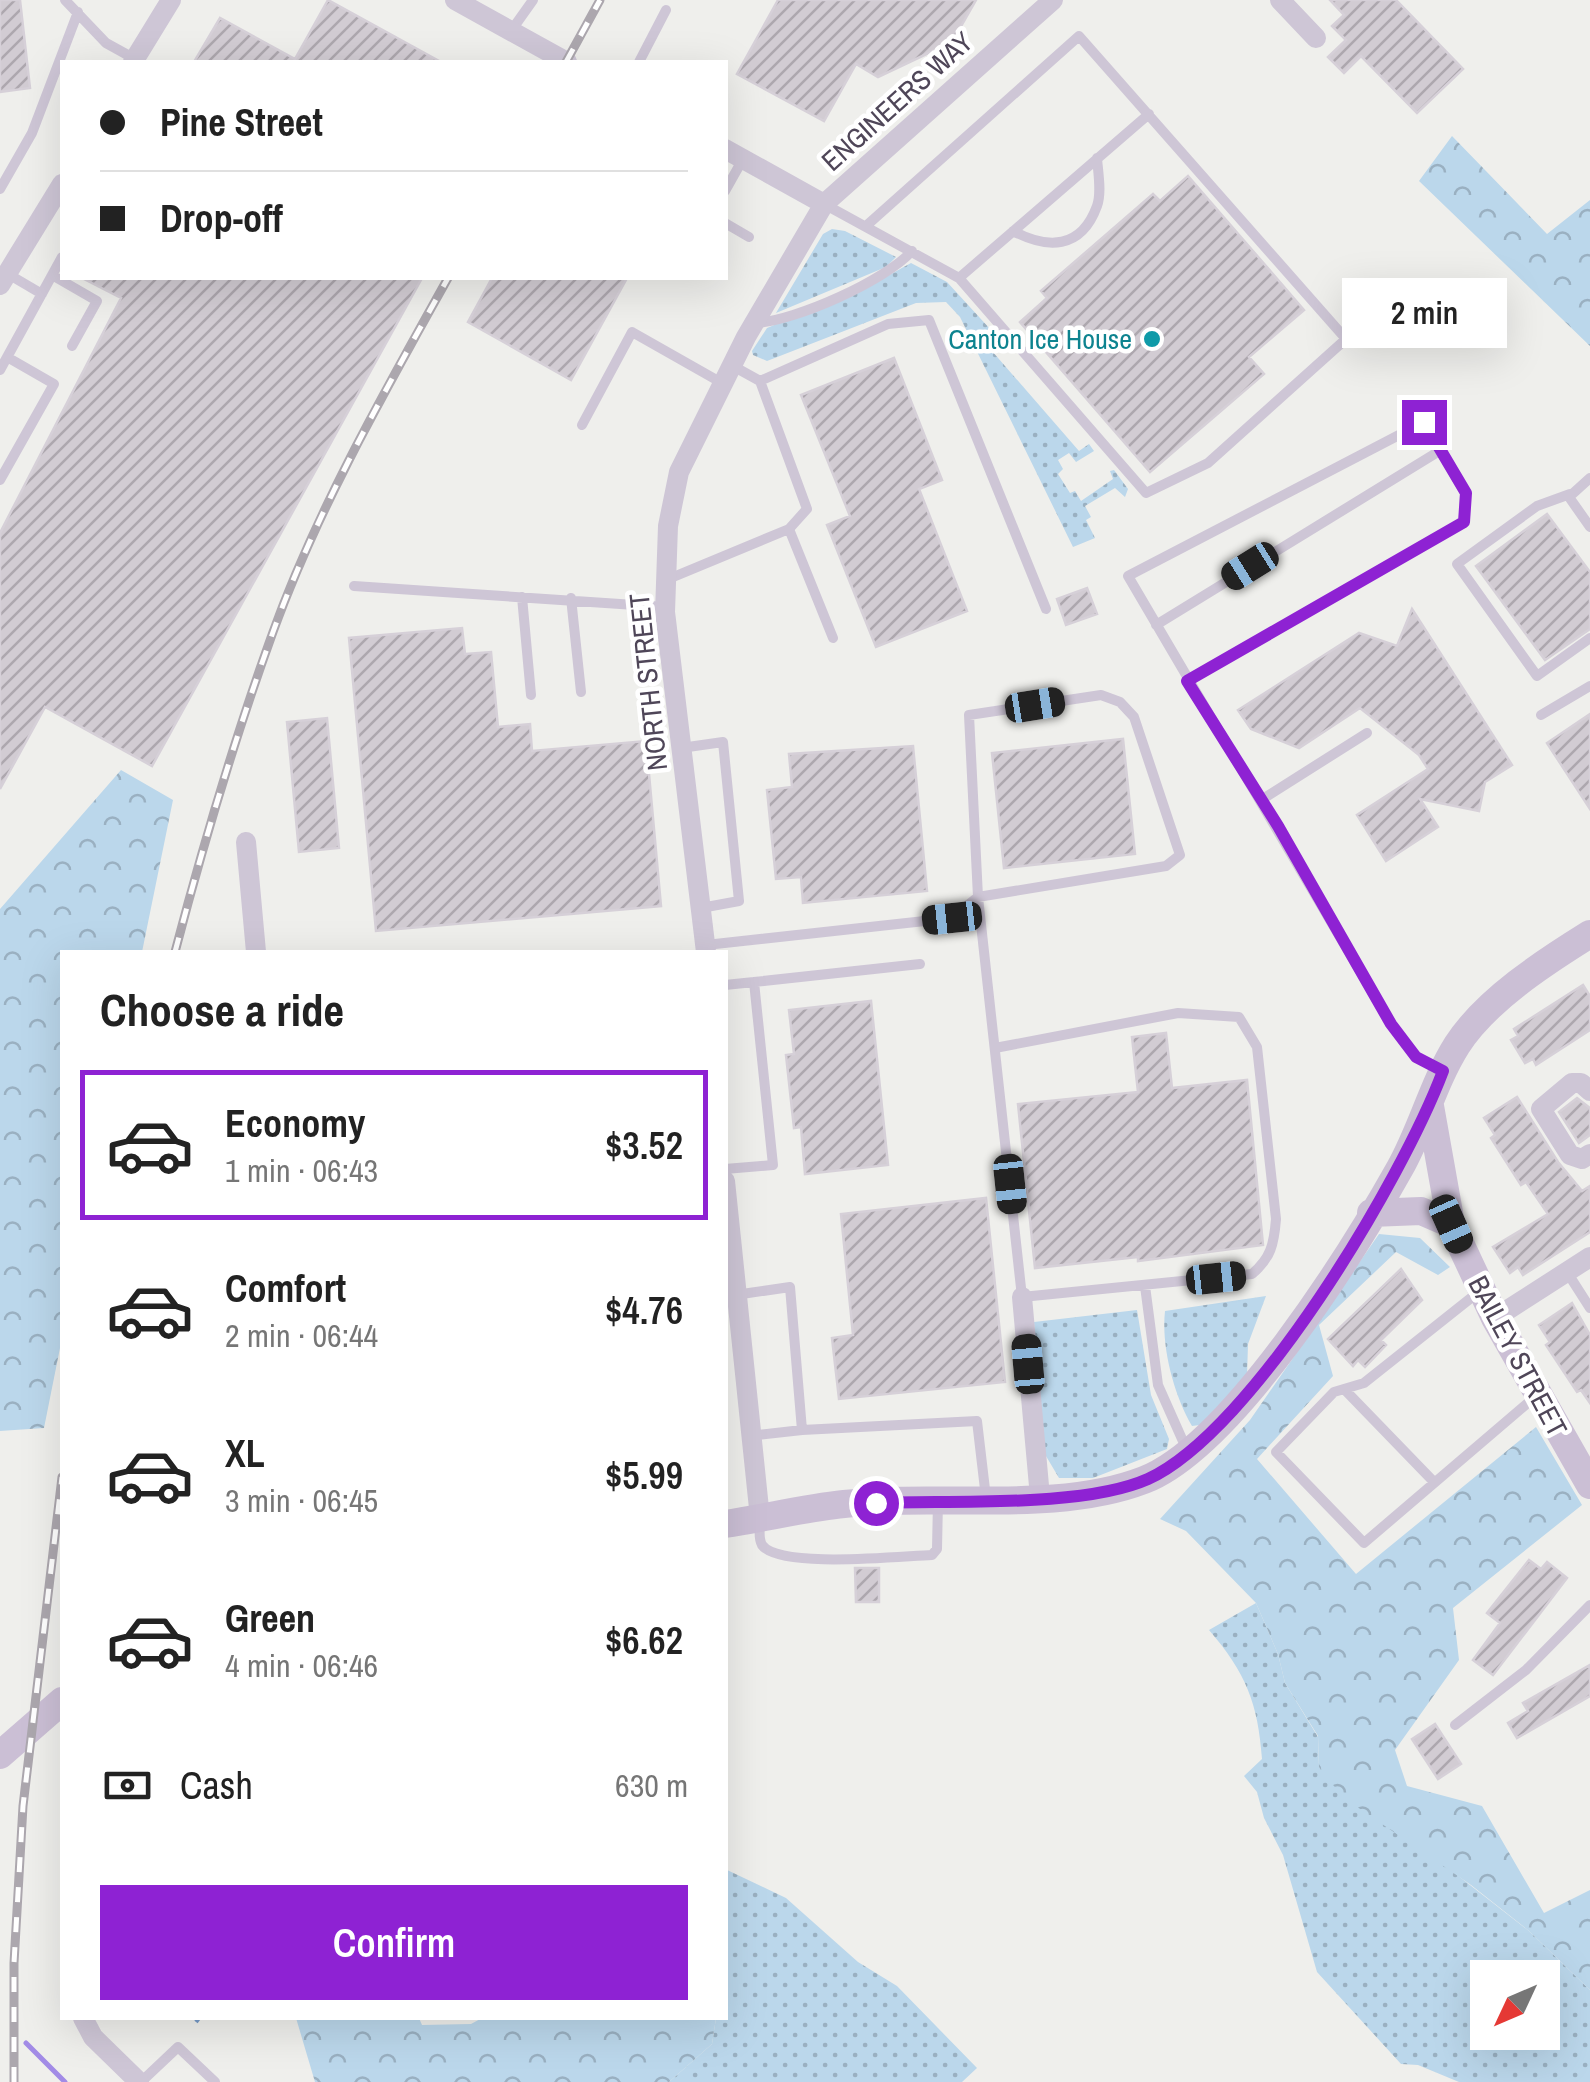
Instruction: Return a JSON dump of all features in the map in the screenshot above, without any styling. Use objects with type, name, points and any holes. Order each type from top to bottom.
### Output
[{"type":"street","points":[[135,60],[171,0]]},
{"type":"street","points":[[455,0],[563,60]]},
{"type":"street","name":"ENGINEERS WAY","points":[[824,204],[1053,0]]},
{"type":"street","points":[[1280,0],[1316,38]]},
{"type":"street","points":[[734,154],[824,204]]},
{"type":"street","points":[[4,280],[60,187]]},
{"type":"street","name":"NORTH STREET","points":[[706,949],[665,607],[668,526],[679,472],[726,374],[824,204]]},
{"type":"street","points":[[246,842],[256,950]]},
{"type":"street","points":[[728,1523],[845,1504],[1090,1497],[1148,1479],[1189,1454],[1234,1411],[1294,1332],[1371,1214],[1430,1106],[1458,1042],[1499,1001],[1590,934]]},
{"type":"street","points":[[1590,1091],[1581,1083],[1572,1084],[1541,1109],[1570,1156],[1582,1158],[1590,1154]]},
{"type":"street","name":"BAILEY STREET","points":[[1430,1106],[1451,1224],[1481,1290],[1590,1485]]},
{"type":"street","points":[[1371,1214],[1421,1211],[1451,1224]]},
{"type":"street","points":[[728,1219],[760,1518]]},
{"type":"street","points":[[1496,1318],[1590,1258]]},
{"type":"street","points":[[1022,1297],[1040,1496]]},
{"type":"street","points":[[0,1754],[60,1703]]},
{"type":"street","points":[[84,2020],[93,2036],[140,2082]]},
{"type":"lane","points":[[66,0],[106,43],[132,60]]},
{"type":"lane","points":[[511,31],[533,0]]},
{"type":"lane","points":[[640,60],[666,10]]},
{"type":"lane","points":[[0,189],[32,133],[78,12]]},
{"type":"lane","points":[[824,204],[958,278],[1146,494],[1208,463],[1346,339],[1079,36],[866,226]]},
{"type":"lane","points":[[958,278],[1149,114]]},
{"type":"lane","points":[[728,179],[734,154]]},
{"type":"lane","points":[[1013,231],[1038,245],[1053,246],[1075,236],[1098,204],[1098,158]]},
{"type":"lane","points":[[728,225],[750,237]]},
{"type":"lane","points":[[754,323],[778,320],[888,274],[912,250]]},
{"type":"lane","points":[[0,370],[60,260]]},
{"type":"lane","points":[[52,276],[97,300],[72,346]]},
{"type":"lane","points":[[4,280],[42,294]]},
{"type":"lane","points":[[582,425],[632,332],[726,374],[760,380],[888,324],[929,320],[1046,609]]},
{"type":"lane","points":[[0,480],[54,384],[7,356]]},
{"type":"lane","points":[[665,580],[789,529],[807,509],[760,380]]},
{"type":"lane","points":[[1187,681],[1464,522],[1466,493],[1424,422],[1128,576],[1187,681],[1391,1024],[1416,1057],[1443,1071]]},
{"type":"lane","points":[[1156,624],[1441,450]]},
{"type":"lane","points":[[1590,478],[1570,494],[1537,506],[1457,564],[1537,676],[1590,638]]},
{"type":"lane","points":[[1570,494],[1570,502],[1590,527]]},
{"type":"lane","points":[[789,529],[834,638]]},
{"type":"lane","points":[[354,586],[665,607]]},
{"type":"lane","points":[[522,596],[531,694]]},
{"type":"lane","points":[[570,598],[581,692]]},
{"type":"lane","points":[[1541,715],[1590,686]]},
{"type":"lane","points":[[706,949],[952,918],[978,897],[1166,866],[1180,856],[1134,718],[1120,702],[1101,695],[969,714],[978,897],[1022,1297],[1252,1274],[1273,1247],[1276,1220],[1257,1047],[1238,1017],[1178,1013],[995,1048]]},
{"type":"lane","points":[[1261,800],[1367,733]]},
{"type":"lane","points":[[681,748],[722,742],[738,901],[701,908]]},
{"type":"lane","points":[[728,985],[920,964]]},
{"type":"lane","points":[[728,1169],[773,1165],[754,982]]},
{"type":"lane","points":[[1567,1272],[1590,1308]]},
{"type":"lane","points":[[1145,1286],[1158,1385],[1189,1454]]},
{"type":"lane","points":[[734,1295],[790,1287],[802,1430]]},
{"type":"lane","points":[[1481,1290],[1364,1383],[1334,1392],[1276,1452],[1364,1544],[1537,1395]]},
{"type":"lane","points":[[1344,1389],[1434,1482]]},
{"type":"lane","points":[[749,1436],[978,1420],[986,1499]]},
{"type":"lane","points":[[760,1518],[760,1540],[765,1548],[794,1559],[932,1556],[937,1549],[938,1500]]},
{"type":"lane","points":[[1456,1726],[1526,1670],[1590,1605]]},
{"type":"lane","points":[[140,2082],[178,2046],[215,2082]]},
{"type":"green space","points":[[1452,136],[1547,234],[1590,200],[1590,346],[1419,181]]},
{"type":"green space","points":[[832,229],[845,231],[896,257],[886,267],[776,313],[823,234]]},
{"type":"green space","points":[[911,263],[947,282],[1002,342],[992,351],[1079,451],[1089,444],[1094,451],[1076,462],[1069,453],[1058,460],[1063,469],[1058,474],[1070,493],[1075,491],[1081,501],[1113,479],[1110,471],[1114,470],[1128,489],[1125,497],[1115,488],[1085,506],[1091,517],[1086,520],[1095,538],[1073,547],[960,317],[946,302],[916,303],[767,361],[753,355],[767,328],[871,285]]},
{"type":"green space","points":[[121,770],[173,800],[142,950],[60,950],[60,1348],[44,1428],[0,1431],[0,909]]},
{"type":"green space","points":[[1379,1234],[1420,1238],[1450,1267],[1438,1275],[1396,1252],[1319,1325],[1333,1376],[1257,1459],[1356,1574],[1536,1427],[1582,1505],[1453,1608],[1459,1660],[1395,1750],[1407,1786],[1482,1806],[1544,1913],[1590,1890],[1590,1990],[1529,1931],[1471,1885],[1350,1802],[1327,1779],[1319,1767],[1318,1736],[1285,1683],[1278,1654],[1256,1603],[1186,1531],[1160,1519],[1250,1420]]},
{"type":"green space","points":[[1266,1296],[1248,1344],[1247,1376],[1200,1425],[1192,1426],[1170,1370],[1165,1311]]},
{"type":"green space","points":[[1137,1310],[1151,1395],[1169,1439],[1167,1449],[1093,1478],[1059,1478],[1043,1451],[1034,1322]]},
{"type":"green space","points":[[1256,1603],[1278,1654],[1285,1683],[1318,1737],[1319,1767],[1529,1931],[1559,1960],[1470,1960],[1470,2050],[1560,2050],[1560,1961],[1590,1990],[1590,2082],[1459,2082],[1418,2065],[1401,2064],[1317,1972],[1283,1855],[1264,1818],[1257,1792],[1244,1776],[1262,1759],[1253,1705],[1232,1660],[1209,1630]]},
{"type":"green space","points":[[728,1870],[786,1898],[858,1962],[897,1986],[977,2068],[962,2082],[669,2082],[712,2044],[716,2020],[728,2020]]},
{"type":"green space","points":[[297,2020],[420,2020],[422,2025],[471,2024],[478,2020],[716,2020],[712,2044],[669,2082],[315,2082]]},
{"type":"building","points":[[0,0],[20,0],[30,88],[0,92]]},
{"type":"building","points":[[328,0],[437,60],[195,60],[220,18],[295,59]]},
{"type":"building","points":[[778,0],[976,0],[952,42],[878,77],[856,64],[824,121],[737,74]]},
{"type":"building","points":[[1330,0],[1396,0],[1463,69],[1417,113],[1361,56],[1344,73],[1328,57],[1346,40],[1332,26],[1344,15]]},
{"type":"building","name":"Canton Ice House","points":[[1188,176],[1304,310],[1249,357],[1264,374],[1150,472],[1020,322],[1047,298],[1041,291],[1153,194],[1160,201]]},
{"type":"building","points":[[86,280],[421,280],[152,766],[45,707],[0,789],[0,533],[121,298]]},
{"type":"building","points":[[491,280],[626,280],[571,380],[468,322]]},
{"type":"building","points":[[894,358],[942,480],[919,489],[967,611],[876,647],[827,525],[850,516],[801,395]]},
{"type":"building","points":[[1547,514],[1590,572],[1590,629],[1545,660],[1476,566]]},
{"type":"building","points":[[1087,588],[1097,614],[1066,625],[1057,599]]},
{"type":"building","points":[[1412,609],[1512,765],[1485,782],[1479,811],[1420,799],[1438,827],[1386,861],[1357,815],[1428,769],[1419,755],[1360,708],[1299,748],[1251,729],[1238,710],[1359,633],[1397,646]]},
{"type":"building","points":[[462,628],[465,654],[491,652],[498,727],[530,724],[532,751],[646,741],[661,906],[376,931],[349,638]]},
{"type":"building","points":[[1590,714],[1590,809],[1547,743]]},
{"type":"building","points":[[327,718],[339,848],[299,852],[287,722]]},
{"type":"building","points":[[1123,739],[1135,854],[1004,868],[992,753]]},
{"type":"building","points":[[913,746],[927,891],[803,903],[801,877],[776,879],[767,790],[792,787],[789,754]]},
{"type":"building","points":[[1583,985],[1590,996],[1590,1030],[1536,1065],[1533,1059],[1525,1063],[1511,1040],[1518,1036],[1514,1029]]},
{"type":"building","points":[[871,1001],[888,1165],[805,1174],[801,1127],[794,1128],[786,1055],[794,1054],[789,1010]]},
{"type":"building","points":[[1166,1033],[1172,1088],[1247,1080],[1263,1245],[1138,1261],[1138,1257],[1035,1268],[1018,1104],[1138,1092],[1132,1037]]},
{"type":"building","points":[[1517,1097],[1558,1162],[1582,1191],[1590,1186],[1590,1232],[1523,1275],[1518,1267],[1510,1273],[1493,1247],[1548,1214],[1526,1182],[1521,1185],[1491,1138],[1495,1135],[1484,1118]]},
{"type":"building","points":[[1577,1098],[1590,1108],[1590,1135],[1579,1143],[1559,1112]]},
{"type":"building","points":[[986,1198],[1005,1382],[839,1399],[832,1338],[853,1335],[841,1214]]},
{"type":"building","points":[[1401,1269],[1422,1300],[1381,1340],[1386,1345],[1365,1367],[1358,1360],[1353,1366],[1328,1339]]},
{"type":"building","points":[[1572,1303],[1590,1335],[1590,1403],[1581,1390],[1577,1392],[1546,1345],[1550,1342],[1539,1325]]},
{"type":"building","points":[[1529,1560],[1541,1569],[1547,1562],[1567,1578],[1493,1675],[1473,1660],[1500,1623],[1487,1613]]},
{"type":"building","points":[[855,1568],[879,1568],[879,1602],[856,1602]]},
{"type":"building","points":[[1590,1665],[1590,1696],[1517,1738],[1508,1723],[1528,1711],[1523,1703]]},
{"type":"building","points":[[1435,1724],[1461,1764],[1438,1779],[1412,1739]]},
{"type":"waterway","points":[[26,2043],[65,2082]]},
{"type":"railway","points":[[567,60],[600,0]]},
{"type":"railway","points":[[176,950],[233,751],[291,586],[353,452],[447,280]]},
{"type":"railway","points":[[14,2082],[14,1963],[23,1806],[60,1494]]},
{"type":"place","name":"Canton Ice House","points":[[1152,339]]},
{"type":"route","points":[[876,1503],[1090,1497],[1148,1479],[1189,1454],[1234,1411],[1294,1332],[1400,1168],[1443,1071],[1416,1057],[1391,1024],[1278,826],[1187,681],[1464,522],[1466,493],[1424,422]]}]
